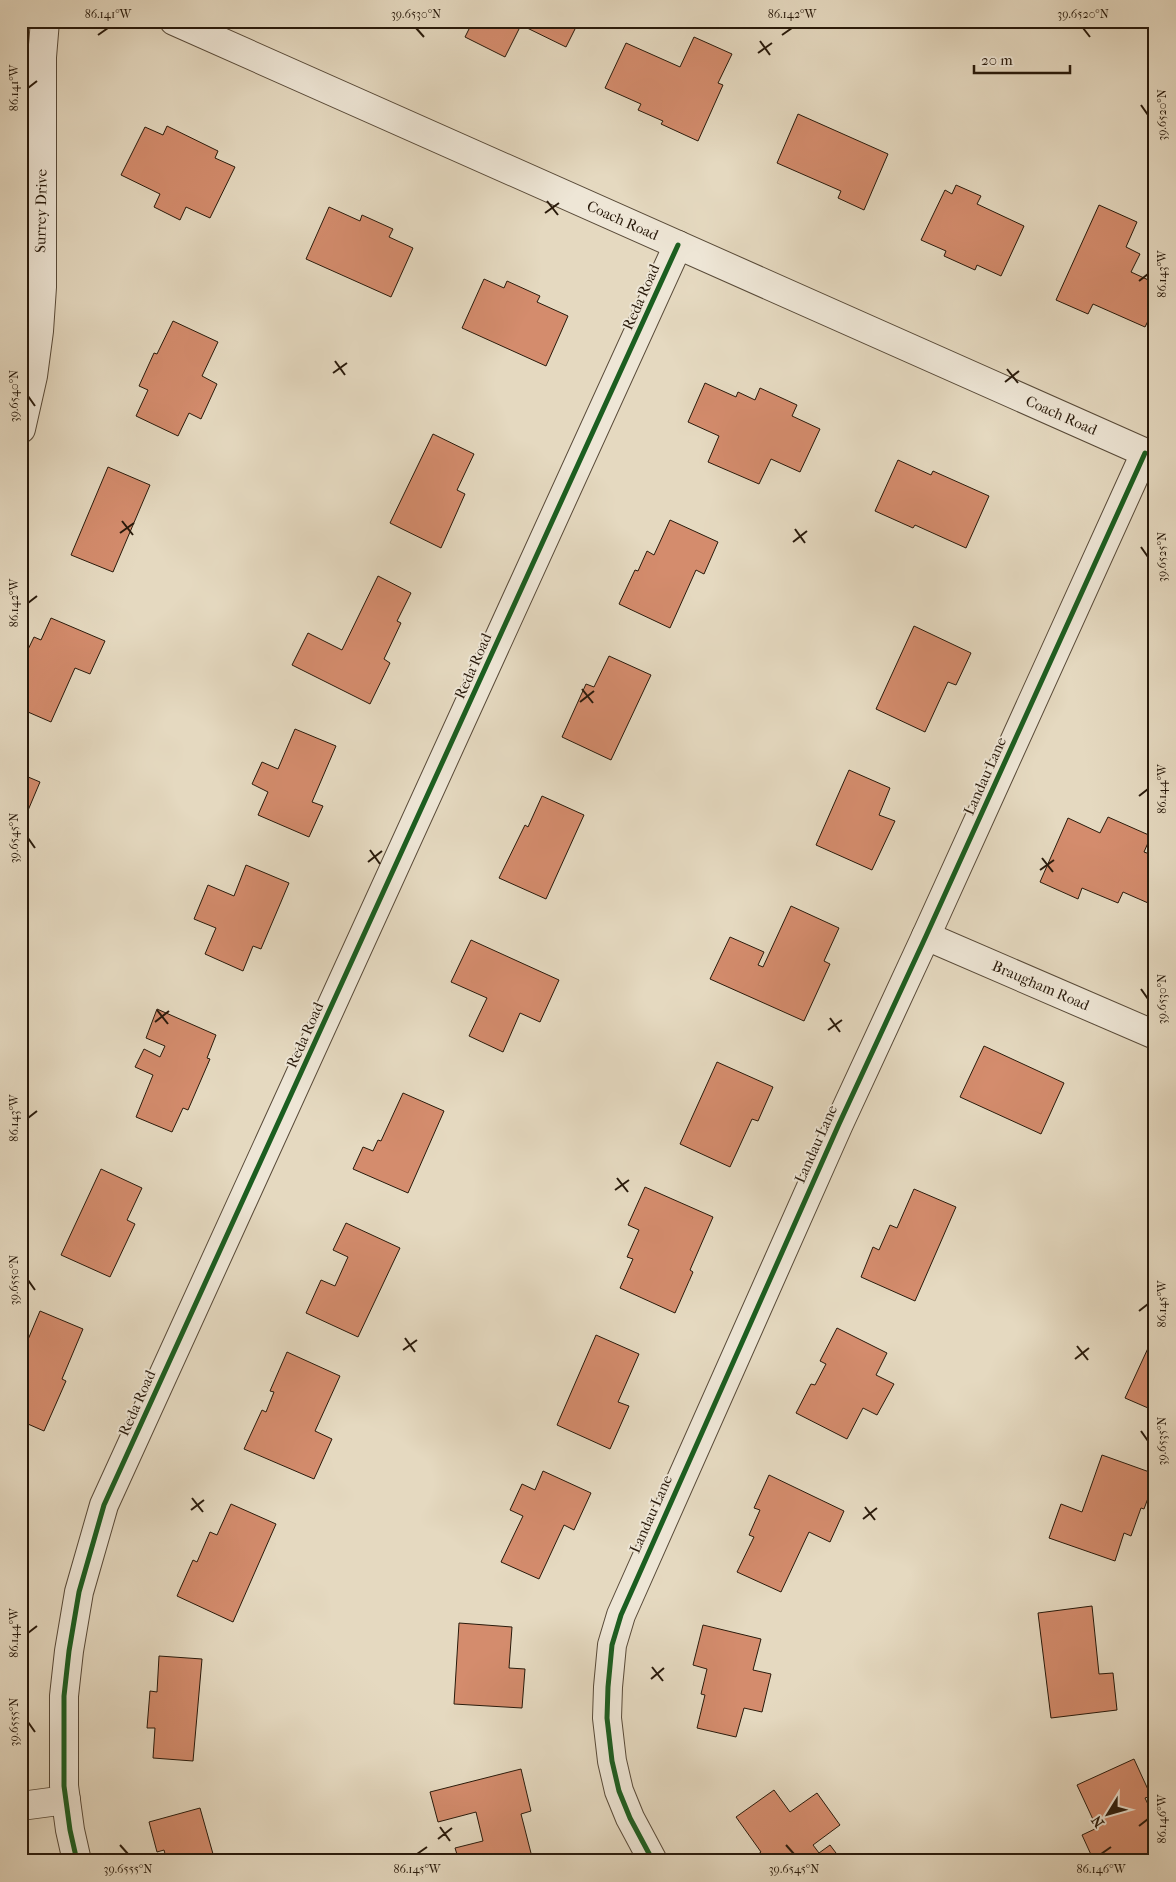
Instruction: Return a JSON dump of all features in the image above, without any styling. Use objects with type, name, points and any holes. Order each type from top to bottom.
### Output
[{"type":"street","name":"Surrey Drive","points":[[21,428],[33,376],[42,287],[42,58],[45,21]]},
{"type":"street","name":"Coach Road","points":[[174,21],[1150,455]]},
{"type":"street","name":"Reda Road","points":[[77,1861],[66,1800],[63,1711],[69,1651],[79,1592],[104,1505],[678,245]]},
{"type":"street","name":"Landau Lane","points":[[653,1861],[630,1818],[619,1791],[612,1761],[607,1718],[608,1687],[612,1645],[621,1615],[839,1124],[1150,455]]},
{"type":"street","name":"Braugham Road","points":[[926,936],[1155,1035]]},
{"type":"street","points":[[21,1806],[66,1800]]},
{"type":"building","points":[[473,21],[579,21],[566,47],[521,25],[505,57],[465,37]]},
{"type":"building","points":[[694,37],[732,54],[718,83],[723,85],[698,141],[661,124],[663,121],[638,110],[641,104],[605,88],[626,43],[680,67]]},
{"type":"building","points":[[798,114],[888,154],[864,210],[838,198],[841,191],[777,163]]},
{"type":"building","points":[[167,126],[218,151],[215,158],[235,167],[210,218],[186,207],[180,220],[154,207],[160,194],[121,175],[145,127],[163,135]]},
{"type":"building","points":[[956,185],[981,196],[977,204],[1024,226],[1001,276],[977,265],[975,270],[944,256],[946,251],[921,240],[945,190],[952,194]]},
{"type":"building","points":[[1099,205],[1137,222],[1126,247],[1140,254],[1131,272],[1155,283],[1155,307],[1145,327],[1093,304],[1088,314],[1056,300]]},
{"type":"building","points":[[329,207],[360,221],[362,215],[393,229],[389,237],[413,248],[391,297],[306,259]]},
{"type":"building","points":[[484,279],[504,288],[507,281],[540,296],[537,302],[568,316],[546,366],[462,328]]},
{"type":"building","points":[[173,321],[218,342],[202,376],[217,384],[201,419],[189,413],[178,436],[136,416],[148,390],[139,386],[154,353],[157,354]]},
{"type":"building","points":[[705,383],[736,397],[738,392],[755,400],[760,388],[797,405],[792,416],[820,429],[800,472],[771,459],[759,484],[708,462],[719,436],[688,422]]},
{"type":"building","points":[[433,434],[474,454],[457,490],[465,494],[441,548],[390,523]]},
{"type":"building","points":[[898,460],[931,475],[933,471],[989,496],[966,548],[915,525],[913,528],[875,511]]},
{"type":"building","points":[[108,467],[150,485],[113,572],[71,555]]},
{"type":"building","points":[[670,520],[718,542],[704,574],[696,570],[670,628],[619,604],[635,570],[638,571],[647,551],[654,555]]},
{"type":"building","points":[[378,576],[411,593],[397,621],[401,623],[384,659],[390,663],[370,704],[292,665],[308,633],[342,650]]},
{"type":"building","points":[[51,618],[105,641],[90,674],[75,668],[51,722],[21,709],[21,682],[28,667],[21,664],[34,637],[41,640]]},
{"type":"building","points":[[914,626],[971,653],[956,685],[948,682],[925,732],[876,709]]},
{"type":"building","points":[[609,656],[651,675],[611,760],[562,737],[586,684],[594,687]]},
{"type":"building","points":[[295,729],[336,746],[312,802],[323,806],[309,837],[258,815],[268,792],[252,784],[262,762],[278,769]]},
{"type":"building","points":[[849,770],[890,788],[879,815],[895,821],[872,870],[816,845]]},
{"type":"building","points":[[21,774],[40,782],[21,827]]},
{"type":"building","points":[[542,796],[584,815],[546,899],[499,878],[525,825],[528,827]]},
{"type":"building","points":[[1108,817],[1151,836],[1144,852],[1155,856],[1155,906],[1123,892],[1118,903],[1082,888],[1078,899],[1040,882],[1068,818],[1100,833]]},
{"type":"building","points":[[246,865],[289,883],[261,949],[253,946],[243,971],[205,954],[216,928],[194,919],[208,885],[234,896]]},
{"type":"building","points":[[791,906],[839,928],[824,961],[830,964],[804,1021],[710,979],[730,937],[764,952],[758,965],[763,967]]},
{"type":"building","points":[[471,940],[559,980],[540,1022],[520,1013],[503,1052],[469,1036],[487,998],[451,982]]},
{"type":"building","points":[[157,1009],[216,1035],[207,1058],[210,1059],[188,1110],[183,1108],[172,1132],[136,1117],[153,1075],[135,1067],[144,1049],[160,1057],[165,1046],[146,1038]]},
{"type":"building","points":[[984,1046],[1064,1083],[1041,1134],[960,1097]]},
{"type":"building","points":[[717,1062],[773,1087],[758,1121],[752,1119],[730,1167],[680,1144]]},
{"type":"building","points":[[403,1093],[444,1111],[408,1193],[353,1169],[363,1147],[373,1151],[378,1140],[381,1141]]},
{"type":"building","points":[[101,1169],[142,1188],[127,1220],[135,1224],[110,1277],[61,1255]]},
{"type":"building","points":[[645,1187],[713,1217],[690,1270],[693,1272],[675,1313],[620,1288],[633,1259],[627,1257],[639,1230],[628,1225]]},
{"type":"building","points":[[914,1189],[956,1207],[915,1301],[861,1277],[873,1247],[879,1250],[890,1225],[897,1228]]},
{"type":"building","points":[[346,1223],[400,1248],[358,1337],[306,1313],[321,1280],[335,1286],[348,1257],[333,1250]]},
{"type":"building","points":[[40,1311],[83,1329],[62,1379],[66,1381],[44,1431],[21,1421],[21,1340],[27,1342]]},
{"type":"building","points":[[837,1328],[887,1353],[876,1375],[894,1384],[877,1415],[863,1408],[847,1439],[796,1413],[811,1384],[815,1385],[826,1364],[820,1361]]},
{"type":"building","points":[[1155,1333],[1155,1411],[1125,1398]]},
{"type":"building","points":[[596,1335],[639,1354],[618,1402],[629,1406],[610,1449],[557,1425]]},
{"type":"building","points":[[287,1352],[340,1376],[315,1431],[332,1439],[314,1479],[244,1449],[262,1410],[266,1412],[274,1392],[270,1391]]},
{"type":"building","points":[[1102,1455],[1155,1474],[1144,1509],[1141,1508],[1131,1536],[1124,1533],[1115,1561],[1049,1538],[1061,1504],[1082,1512]]},
{"type":"building","points":[[543,1471],[591,1493],[574,1530],[564,1525],[539,1579],[501,1562],[523,1516],[510,1510],[522,1484],[535,1490]]},
{"type":"building","points":[[769,1475],[844,1511],[830,1542],[809,1532],[781,1592],[737,1572],[754,1537],[749,1535],[760,1510],[754,1508]]},
{"type":"building","points":[[231,1504],[276,1524],[233,1622],[177,1596],[193,1560],[197,1562],[210,1532],[217,1535]]},
{"type":"building","points":[[1092,1606],[1099,1674],[1113,1673],[1117,1710],[1051,1718],[1038,1613]]},
{"type":"building","points":[[459,1623],[512,1627],[509,1668],[525,1669],[522,1708],[454,1704]]},
{"type":"building","points":[[703,1625],[761,1639],[753,1670],[771,1674],[762,1712],[744,1708],[736,1737],[697,1728],[705,1695],[701,1694],[707,1669],[693,1665]]},
{"type":"building","points":[[159,1656],[202,1659],[193,1761],[153,1758],[155,1728],[147,1728],[150,1691],[157,1692]]},
{"type":"building","points":[[1134,1759],[1151,1796],[1145,1798],[1155,1819],[1155,1854],[1140,1861],[1099,1861],[1097,1857],[1093,1859],[1082,1835],[1097,1828],[1077,1785]]},
{"type":"building","points":[[521,1769],[531,1811],[521,1814],[533,1861],[459,1861],[455,1848],[483,1841],[476,1812],[438,1822],[430,1792]]},
{"type":"building","points":[[774,1790],[790,1812],[817,1793],[840,1825],[813,1845],[819,1853],[830,1845],[842,1861],[760,1861],[756,1856],[761,1852],[736,1817]]},
{"type":"building","points":[[200,1808],[215,1861],[167,1861],[164,1850],[157,1852],[149,1822]]},
{"type":"cycle path","points":[[77,1861],[70,1830],[64,1786],[64,1696],[79,1592],[104,1505],[678,245]]},
{"type":"cycle path","points":[[653,1861],[630,1818],[619,1791],[612,1761],[607,1718],[608,1687],[612,1645],[621,1615],[839,1124],[1145,453]]}]
